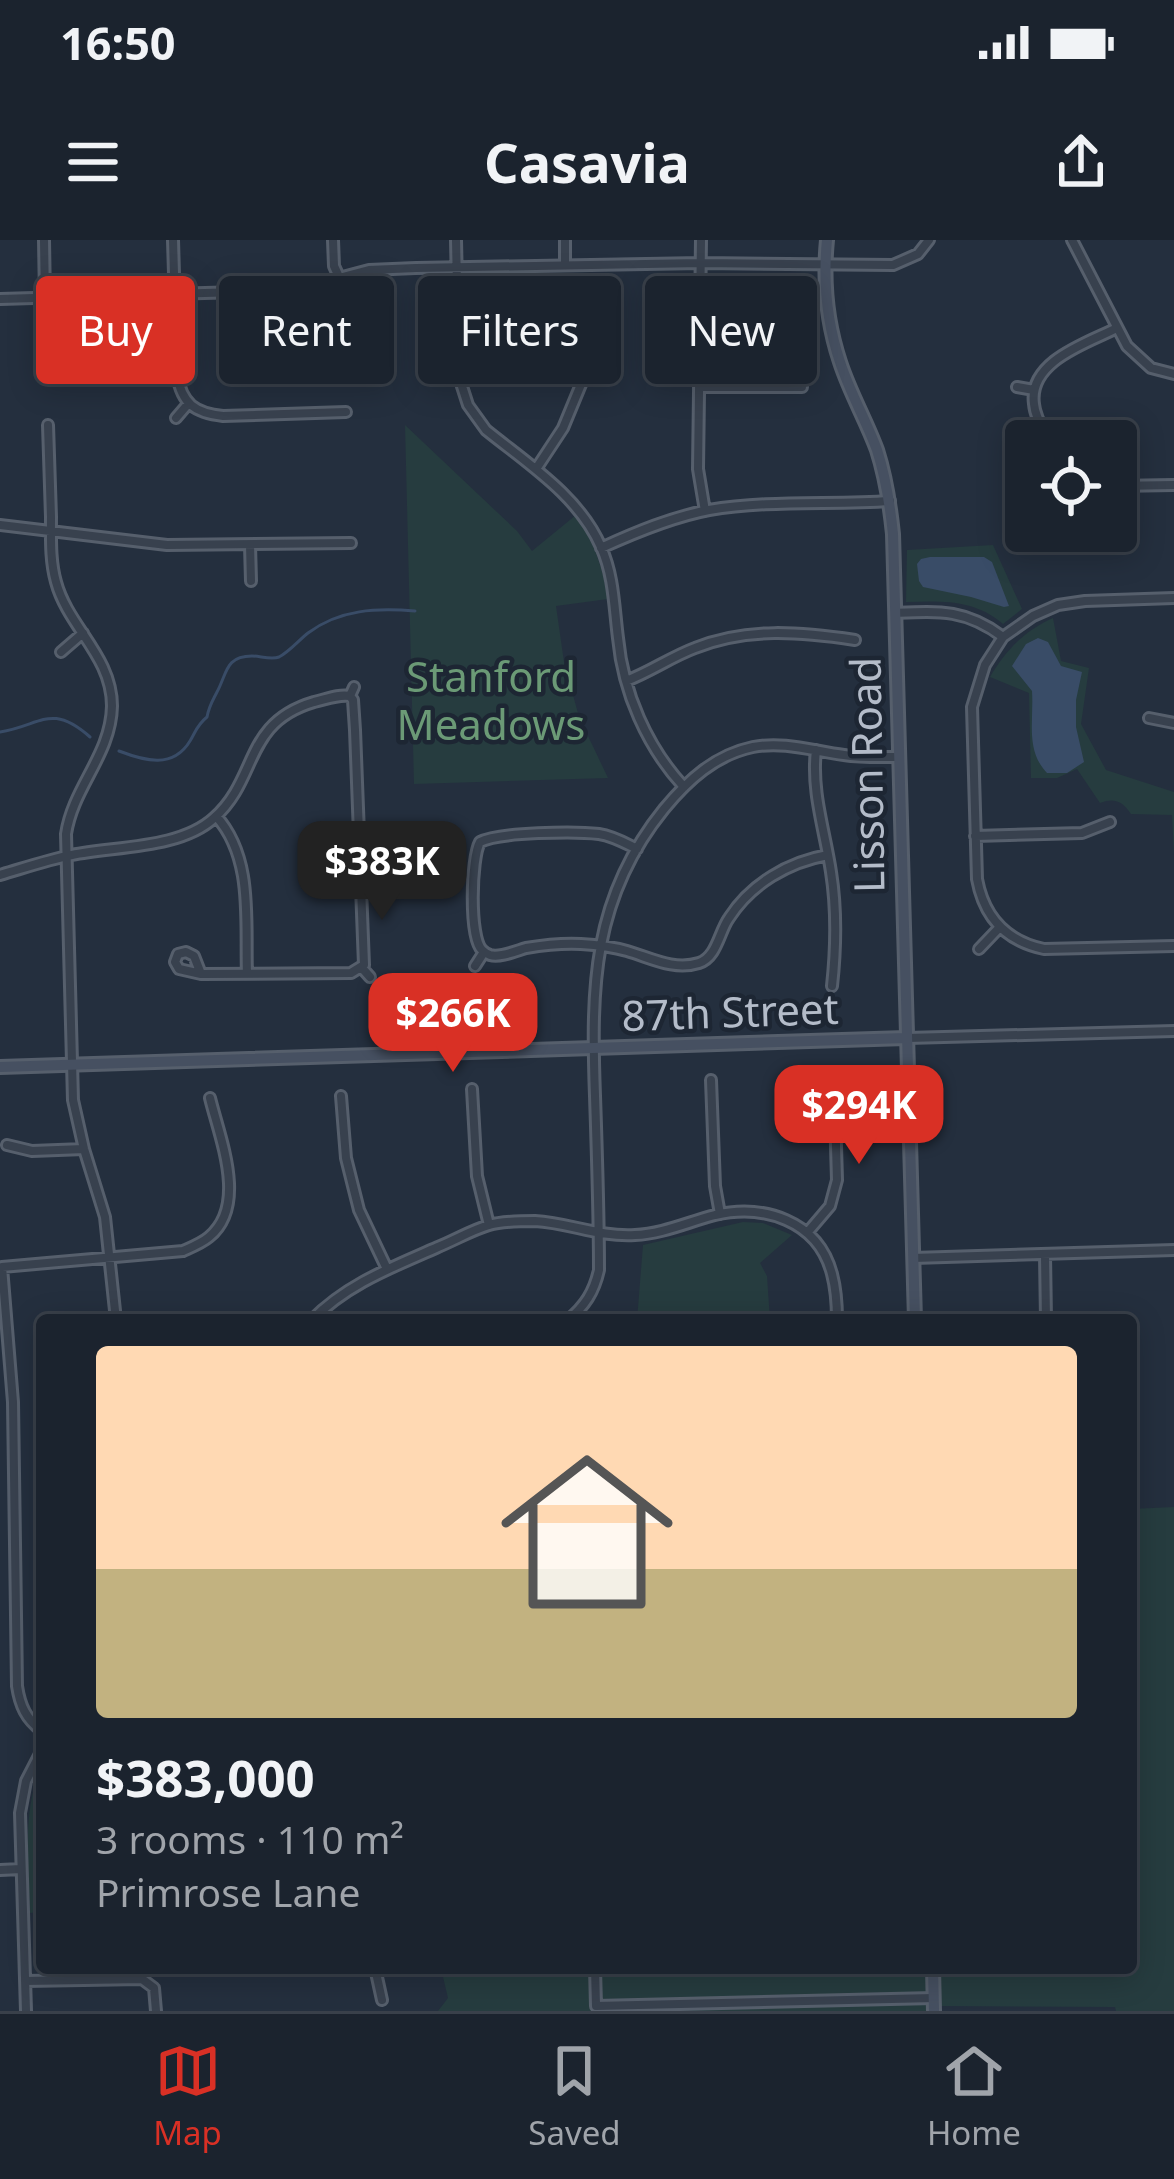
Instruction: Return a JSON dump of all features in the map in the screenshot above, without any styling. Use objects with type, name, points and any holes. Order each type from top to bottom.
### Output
[{"type":"street","points":[[44,240],[45,276]]},
{"type":"street","points":[[173,240],[174,276]]},
{"type":"street","points":[[332,240],[339,276]]},
{"type":"street","points":[[456,240],[458,369],[464,396],[486,430],[573,504],[602,548],[626,681],[655,749],[684,787]]},
{"type":"street","points":[[565,240],[566,265]]},
{"type":"street","points":[[700,240],[698,469],[705,511]]},
{"type":"street","name":"Lisson Road","points":[[827,240],[834,341],[876,448],[890,501],[915,1314]]},
{"type":"street","points":[[344,276],[456,267],[893,266],[918,254],[929,240]]},
{"type":"street","points":[[1072,240],[1127,346],[1142,363],[1174,374]]},
{"type":"street","points":[[0,299],[36,298]]},
{"type":"street","points":[[1039,420],[1034,390],[1040,375],[1051,363],[1117,328]]},
{"type":"street","points":[[179,384],[188,404],[203,413],[346,412]]},
{"type":"street","points":[[536,469],[563,428],[581,384]]},
{"type":"street","points":[[1018,386],[1034,390]]},
{"type":"street","points":[[699,387],[802,388]]},
{"type":"street","points":[[176,418],[188,404]]},
{"type":"street","points":[[48,425],[58,590],[107,675],[112,709],[99,760],[71,807],[66,856],[74,1100],[100,1198],[116,1314]]},
{"type":"street","points":[[1137,486],[1174,485]]},
{"type":"street","points":[[602,548],[705,511],[890,501]]},
{"type":"street","points":[[0,525],[166,545],[351,542]]},
{"type":"street","points":[[250,545],[251,581]]},
{"type":"street","points":[[1174,598],[1068,603],[1033,616],[1003,637],[985,665],[974,698],[980,893],[999,928],[1044,949],[1174,946]]},
{"type":"street","points":[[895,613],[955,613],[1003,637]]},
{"type":"street","points":[[61,652],[83,633]]},
{"type":"street","points":[[626,681],[688,650],[741,635],[790,633],[855,640]]},
{"type":"street","points":[[0,875],[66,856],[182,837],[216,816],[273,723],[303,706],[352,692],[362,968],[351,974],[202,974]]},
{"type":"street","points":[[1149,718],[1174,723]]},
{"type":"street","points":[[575,1314],[595,1287],[599,1270],[594,987],[616,891],[637,849],[684,787],[712,763],[741,750],[777,745],[852,756],[899,757]]},
{"type":"street","points":[[817,750],[816,795],[836,925],[832,986]]},
{"type":"street","points":[[216,816],[234,842],[243,871],[247,974]]},
{"type":"street","points":[[975,836],[1082,833],[1110,822]]},
{"type":"street","points":[[637,849],[592,833],[477,839],[473,855],[478,945],[496,956],[550,945],[600,946],[673,965],[703,962],[748,895],[788,867],[828,855]]},
{"type":"street","points":[[979,949],[999,928]]},
{"type":"street","points":[[475,966],[484,952]]},
{"type":"street","points":[[362,968],[370,977]]},
{"type":"street","name":"87th Street","points":[[0,1067],[1174,1030]]},
{"type":"street","points":[[807,1233],[830,1206],[838,1180],[834,1078]]},
{"type":"street","points":[[711,1080],[720,1214]]},
{"type":"street","points":[[472,1089],[476,1167],[489,1225]]},
{"type":"street","points":[[341,1096],[346,1158],[359,1210],[387,1269]]},
{"type":"street","points":[[36,1726],[26,1717],[16,1686],[13,1402],[2,1267],[183,1251],[203,1242],[219,1227],[229,1188],[210,1098]]},
{"type":"street","points":[[7,1144],[32,1150],[84,1149]]},
{"type":"street","points":[[319,1314],[343,1293],[387,1269],[489,1225],[540,1221],[599,1235],[650,1235],[720,1214],[765,1211],[807,1233],[832,1271],[836,1314]]},
{"type":"street","points":[[914,1258],[1174,1250]]},
{"type":"street","points":[[1045,1255],[1046,1314]]},
{"type":"street","points":[[26,2011],[22,1796],[36,1762]]},
{"type":"street","points":[[0,1870],[22,1869]]},
{"type":"street","points":[[376,1974],[382,2000]]},
{"type":"street","points":[[595,1974],[596,2006],[770,2007],[934,2005],[933,1974]]},
{"type":"street","points":[[25,1981],[142,1979],[154,1988],[157,2011]]},
{"type":"green space","name":"Stanford Meadows","points":[[405,425],[517,531],[532,551],[576,515],[582,525],[597,556],[608,599],[556,606],[579,717],[608,778],[414,784]]},
{"type":"green space","points":[[993,545],[1022,609],[1003,624],[969,606],[906,602],[907,550]]},
{"type":"green space","points":[[1053,618],[1061,661],[1089,668],[1081,724],[1106,770],[1174,792],[1174,855],[1172,815],[1131,814],[1118,802],[1100,803],[1077,769],[1057,778],[1031,778],[1029,693],[990,677],[1017,642]]},
{"type":"green space","points":[[743,1222],[763,1223],[792,1235],[760,1263],[767,1276],[770,1314],[637,1314],[643,1245]]},
{"type":"green space","points":[[1174,1507],[1174,2011],[934,2006],[928,2011],[438,2011],[448,1998],[442,1974],[1137,1974],[1137,1509]]},
{"type":"green space","points":[[36,1781],[36,1912],[30,1913],[28,1856]]},
{"type":"water","points":[[930,557],[984,557],[992,562],[1009,606],[923,587],[917,564]]},
{"type":"water","points":[[1038,638],[1048,642],[1061,666],[1082,672],[1076,727],[1084,762],[1067,773],[1047,773],[1040,764],[1033,745],[1032,691],[1012,666],[1026,644]]},
{"type":"waterway","points":[[119,751],[158,760],[183,750],[207,717],[228,667],[237,659],[279,657],[320,625],[346,615],[415,611]]},
{"type":"waterway","points":[[0,732],[55,718],[90,737]]}]
